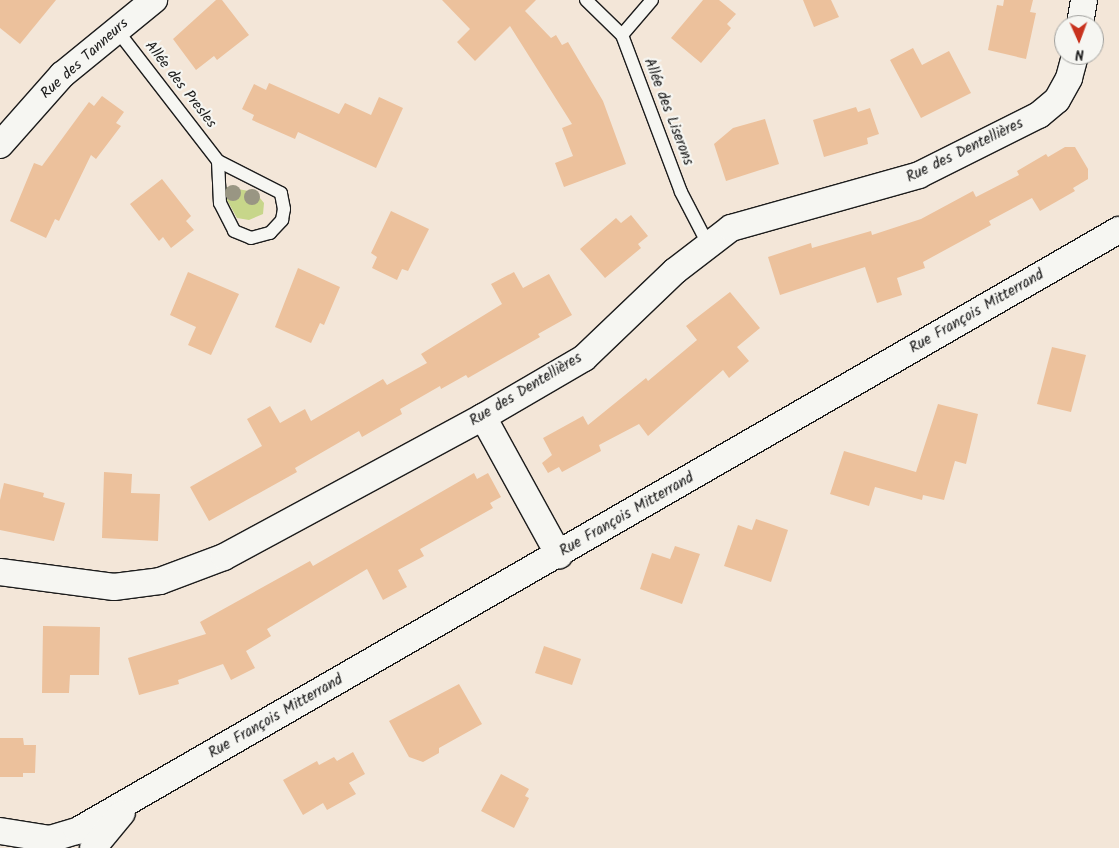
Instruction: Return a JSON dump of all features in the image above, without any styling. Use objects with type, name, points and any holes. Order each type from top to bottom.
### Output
[{"type":"street","name":"Rue des Tanneurs","points":[[0,145],[62,75],[116,29],[154,0]]},
{"type":"street","points":[[1082,15],[1084,0]]},
{"type":"street","name":"Rue des Dentellières","points":[[0,572],[114,587],[175,576],[224,557],[483,417],[584,358],[708,244],[731,228],[920,175],[1039,115],[1057,100],[1069,78],[1072,65]]},
{"type":"street","name":"Rue François Mitterrand","points":[[0,831],[39,839],[60,838],[134,799],[1119,230]]},
{"type":"street","points":[[483,417],[559,555]]},
{"type":"street","name":"Rue François Mitterrand","points":[[93,848],[134,799]]},
{"type":"lane","name":"Allée des Liserons","points":[[586,0],[622,35],[681,192],[708,244]]},
{"type":"lane","points":[[622,35],[652,0]]},
{"type":"lane","name":"Allée des Presles","points":[[116,29],[218,161],[281,193],[284,209],[282,220],[270,233],[252,238],[234,232],[220,203],[218,161]]},
{"type":"green space","points":[[226,187],[255,192],[264,203],[263,214],[249,220],[237,218],[227,200]]},
{"type":"building","points":[[0,0],[56,0],[20,44],[0,28]]},
{"type":"building","points":[[216,0],[222,0],[249,35],[217,60],[214,56],[196,70],[173,39]]},
{"type":"building","points":[[442,0],[536,0],[525,11],[551,38],[556,35],[562,45],[568,42],[603,101],[626,164],[564,187],[555,163],[573,156],[562,128],[572,124],[510,26],[475,61],[457,42],[470,29]]},
{"type":"building","points":[[703,0],[719,0],[736,14],[727,24],[731,28],[701,63],[671,38]]},
{"type":"building","points":[[803,0],[831,0],[839,17],[814,27]]},
{"type":"building","points":[[1004,0],[1033,0],[1030,12],[1036,13],[1026,59],[988,50],[997,5],[1003,6]]},
{"type":"building","points":[[913,48],[922,65],[949,51],[971,93],[921,118],[890,60]]},
{"type":"building","points":[[269,83],[339,114],[345,103],[371,115],[379,97],[403,108],[376,168],[298,132],[295,139],[252,120],[254,115],[242,109],[254,84],[266,90]]},
{"type":"building","points":[[102,96],[124,112],[116,123],[121,126],[96,159],[91,155],[59,221],[55,219],[46,238],[10,221],[34,163],[42,166],[89,102],[94,106]]},
{"type":"building","points":[[856,107],[858,112],[870,108],[879,134],[867,138],[868,144],[824,157],[813,120]]},
{"type":"building","points":[[765,119],[779,164],[726,181],[714,144],[733,128]]},
{"type":"building","points":[[1065,147],[1075,147],[1088,169],[1088,179],[1073,188],[1075,191],[1040,211],[1032,198],[989,221],[991,225],[923,262],[925,268],[897,278],[902,295],[877,303],[865,267],[780,295],[768,257],[811,243],[812,248],[871,231],[872,235],[921,219],[973,191],[976,197],[1019,175],[1017,171],[1046,154],[1048,157]]},
{"type":"building","points":[[162,179],[191,216],[186,221],[194,230],[171,248],[163,237],[159,241],[130,204]]},
{"type":"building","points":[[391,211],[429,229],[408,271],[402,269],[397,280],[372,268],[377,257],[371,253]]},
{"type":"building","points":[[631,215],[648,236],[638,244],[641,248],[605,278],[580,249],[616,218],[621,223]]},
{"type":"building","points":[[298,268],[340,287],[324,325],[320,323],[311,343],[275,327]]},
{"type":"building","points":[[188,272],[239,294],[211,355],[188,345],[196,327],[170,315]]},
{"type":"building","points":[[514,272],[523,288],[549,274],[572,315],[538,334],[540,337],[468,378],[466,375],[441,389],[440,386],[400,409],[402,414],[362,437],[359,431],[295,468],[297,472],[209,521],[190,487],[262,446],[247,419],[270,406],[280,423],[305,409],[311,421],[383,379],[387,385],[427,363],[421,354],[502,304],[491,284]]},
{"type":"building","points":[[730,292],[760,328],[737,347],[749,361],[729,378],[723,370],[648,436],[639,424],[599,445],[601,451],[562,472],[559,467],[548,473],[542,463],[552,455],[543,438],[583,416],[588,425],[646,378],[648,381],[697,340],[686,326]]},
{"type":"building","points":[[1052,347],[1086,355],[1071,412],[1037,404]]},
{"type":"building","points":[[938,404],[978,414],[966,464],[955,461],[944,500],[923,495],[922,500],[875,487],[869,506],[830,494],[844,451],[916,472]]},
{"type":"building","points":[[104,472],[132,474],[131,493],[160,494],[158,541],[102,538]]},
{"type":"building","points":[[474,473],[477,479],[488,473],[501,497],[490,503],[493,508],[420,549],[424,556],[398,570],[407,587],[383,600],[367,569],[267,629],[271,636],[246,651],[255,668],[231,680],[223,664],[178,680],[179,684],[139,695],[128,658],[206,634],[200,622],[310,561],[313,566]]},
{"type":"building","points":[[4,483],[44,493],[43,497],[65,503],[54,541],[0,530],[0,500]]},
{"type":"building","points":[[756,519],[788,530],[771,582],[724,566],[738,525],[752,530]]},
{"type":"building","points":[[675,546],[700,554],[682,604],[640,589],[652,553],[670,559]]},
{"type":"building","points":[[43,626],[100,627],[99,675],[70,675],[69,693],[42,693]]},
{"type":"building","points":[[544,646],[581,659],[572,685],[535,673]]},
{"type":"building","points":[[459,684],[482,724],[439,748],[439,753],[423,762],[409,757],[389,721]]},
{"type":"building","points":[[0,738],[23,738],[24,745],[36,745],[35,773],[23,773],[23,777],[0,777]]},
{"type":"building","points":[[353,752],[365,774],[349,783],[356,794],[327,810],[323,803],[303,815],[283,780],[317,761],[319,765],[334,757],[337,761]]},
{"type":"building","points":[[501,774],[529,789],[525,796],[529,798],[514,828],[481,811]]}]
